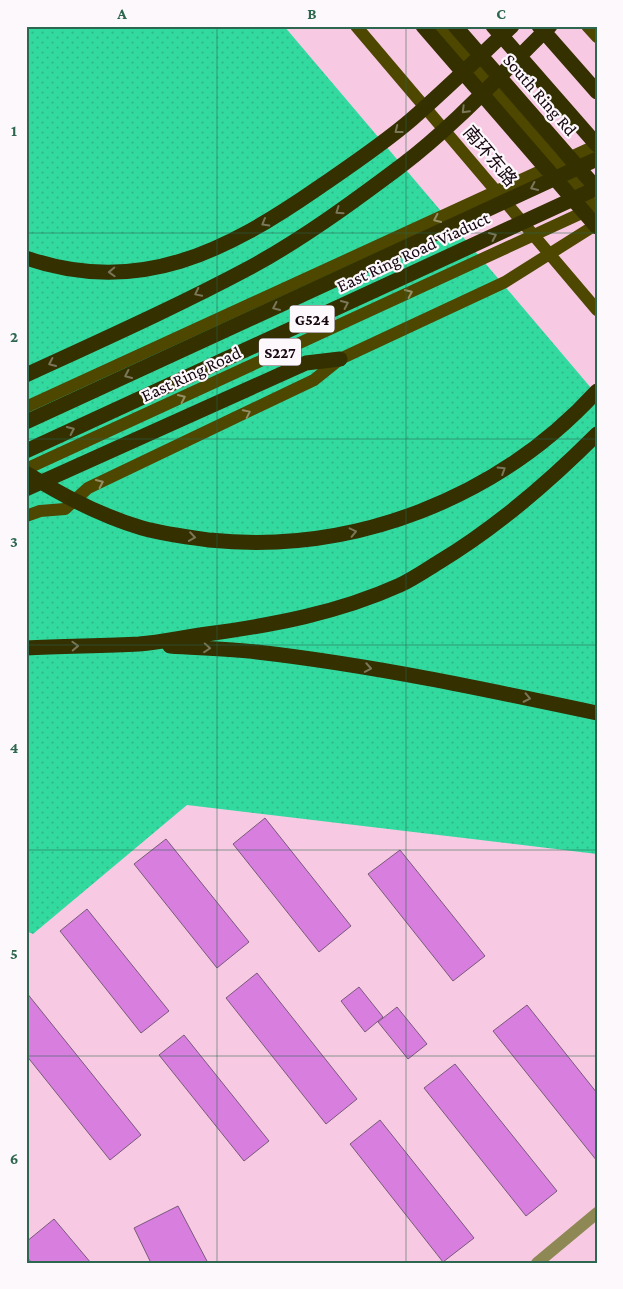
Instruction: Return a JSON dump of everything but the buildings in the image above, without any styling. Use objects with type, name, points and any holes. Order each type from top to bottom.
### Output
[{"type":"highway","points":[[423,26],[597,226]]},
{"type":"highway","name":"South Ring Rd","points":[[455,26],[597,188]]},
{"type":"highway","points":[[493,26],[596,152]]},
{"type":"highway","points":[[26,258],[64,269],[122,272],[172,264],[218,248],[282,212],[374,148],[411,120],[512,26]]},
{"type":"highway","points":[[539,26],[597,92]]},
{"type":"highway","points":[[26,375],[120,332],[251,267],[307,233],[403,165],[446,128],[550,26]]},
{"type":"highway","name":"East Ring Road Viaduct","points":[[26,422],[596,152]]},
{"type":"highway","name":"East Ring Road Viaduct","points":[[26,451],[597,188]]},
{"type":"highway","points":[[26,489],[306,363],[340,359]]},
{"type":"highway","points":[[26,474],[93,510],[144,528],[194,538],[244,542],[294,541],[320,538],[345,534],[394,521],[464,493],[528,453],[567,421],[597,391]]},
{"type":"highway","points":[[141,644],[260,627],[302,618],[335,609],[401,584],[449,556],[503,518],[597,434]]},
{"type":"highway","points":[[26,648],[141,644],[255,652],[334,662],[464,685],[597,712]]},
{"type":"main road","name":"南环东路","points":[[356,26],[597,310]]},
{"type":"main road","points":[[438,26],[596,207]]},
{"type":"main road","points":[[588,26],[597,37]]},
{"type":"main road","points":[[26,408],[557,164],[596,152]]},
{"type":"main road","name":"S227","points":[[534,236],[596,207]]},
{"type":"main road","points":[[26,516],[40,511],[65,509],[88,488],[314,380],[340,359],[505,282],[597,226]]},
{"type":"main road","name":"East Ring Road","points":[[26,469],[534,236]]},
{"type":"street","points":[[537,1263],[597,1212]]},
{"type":"green space","points":[[26,26],[284,26],[597,395],[597,854],[187,805],[33,934],[26,931]]}]
